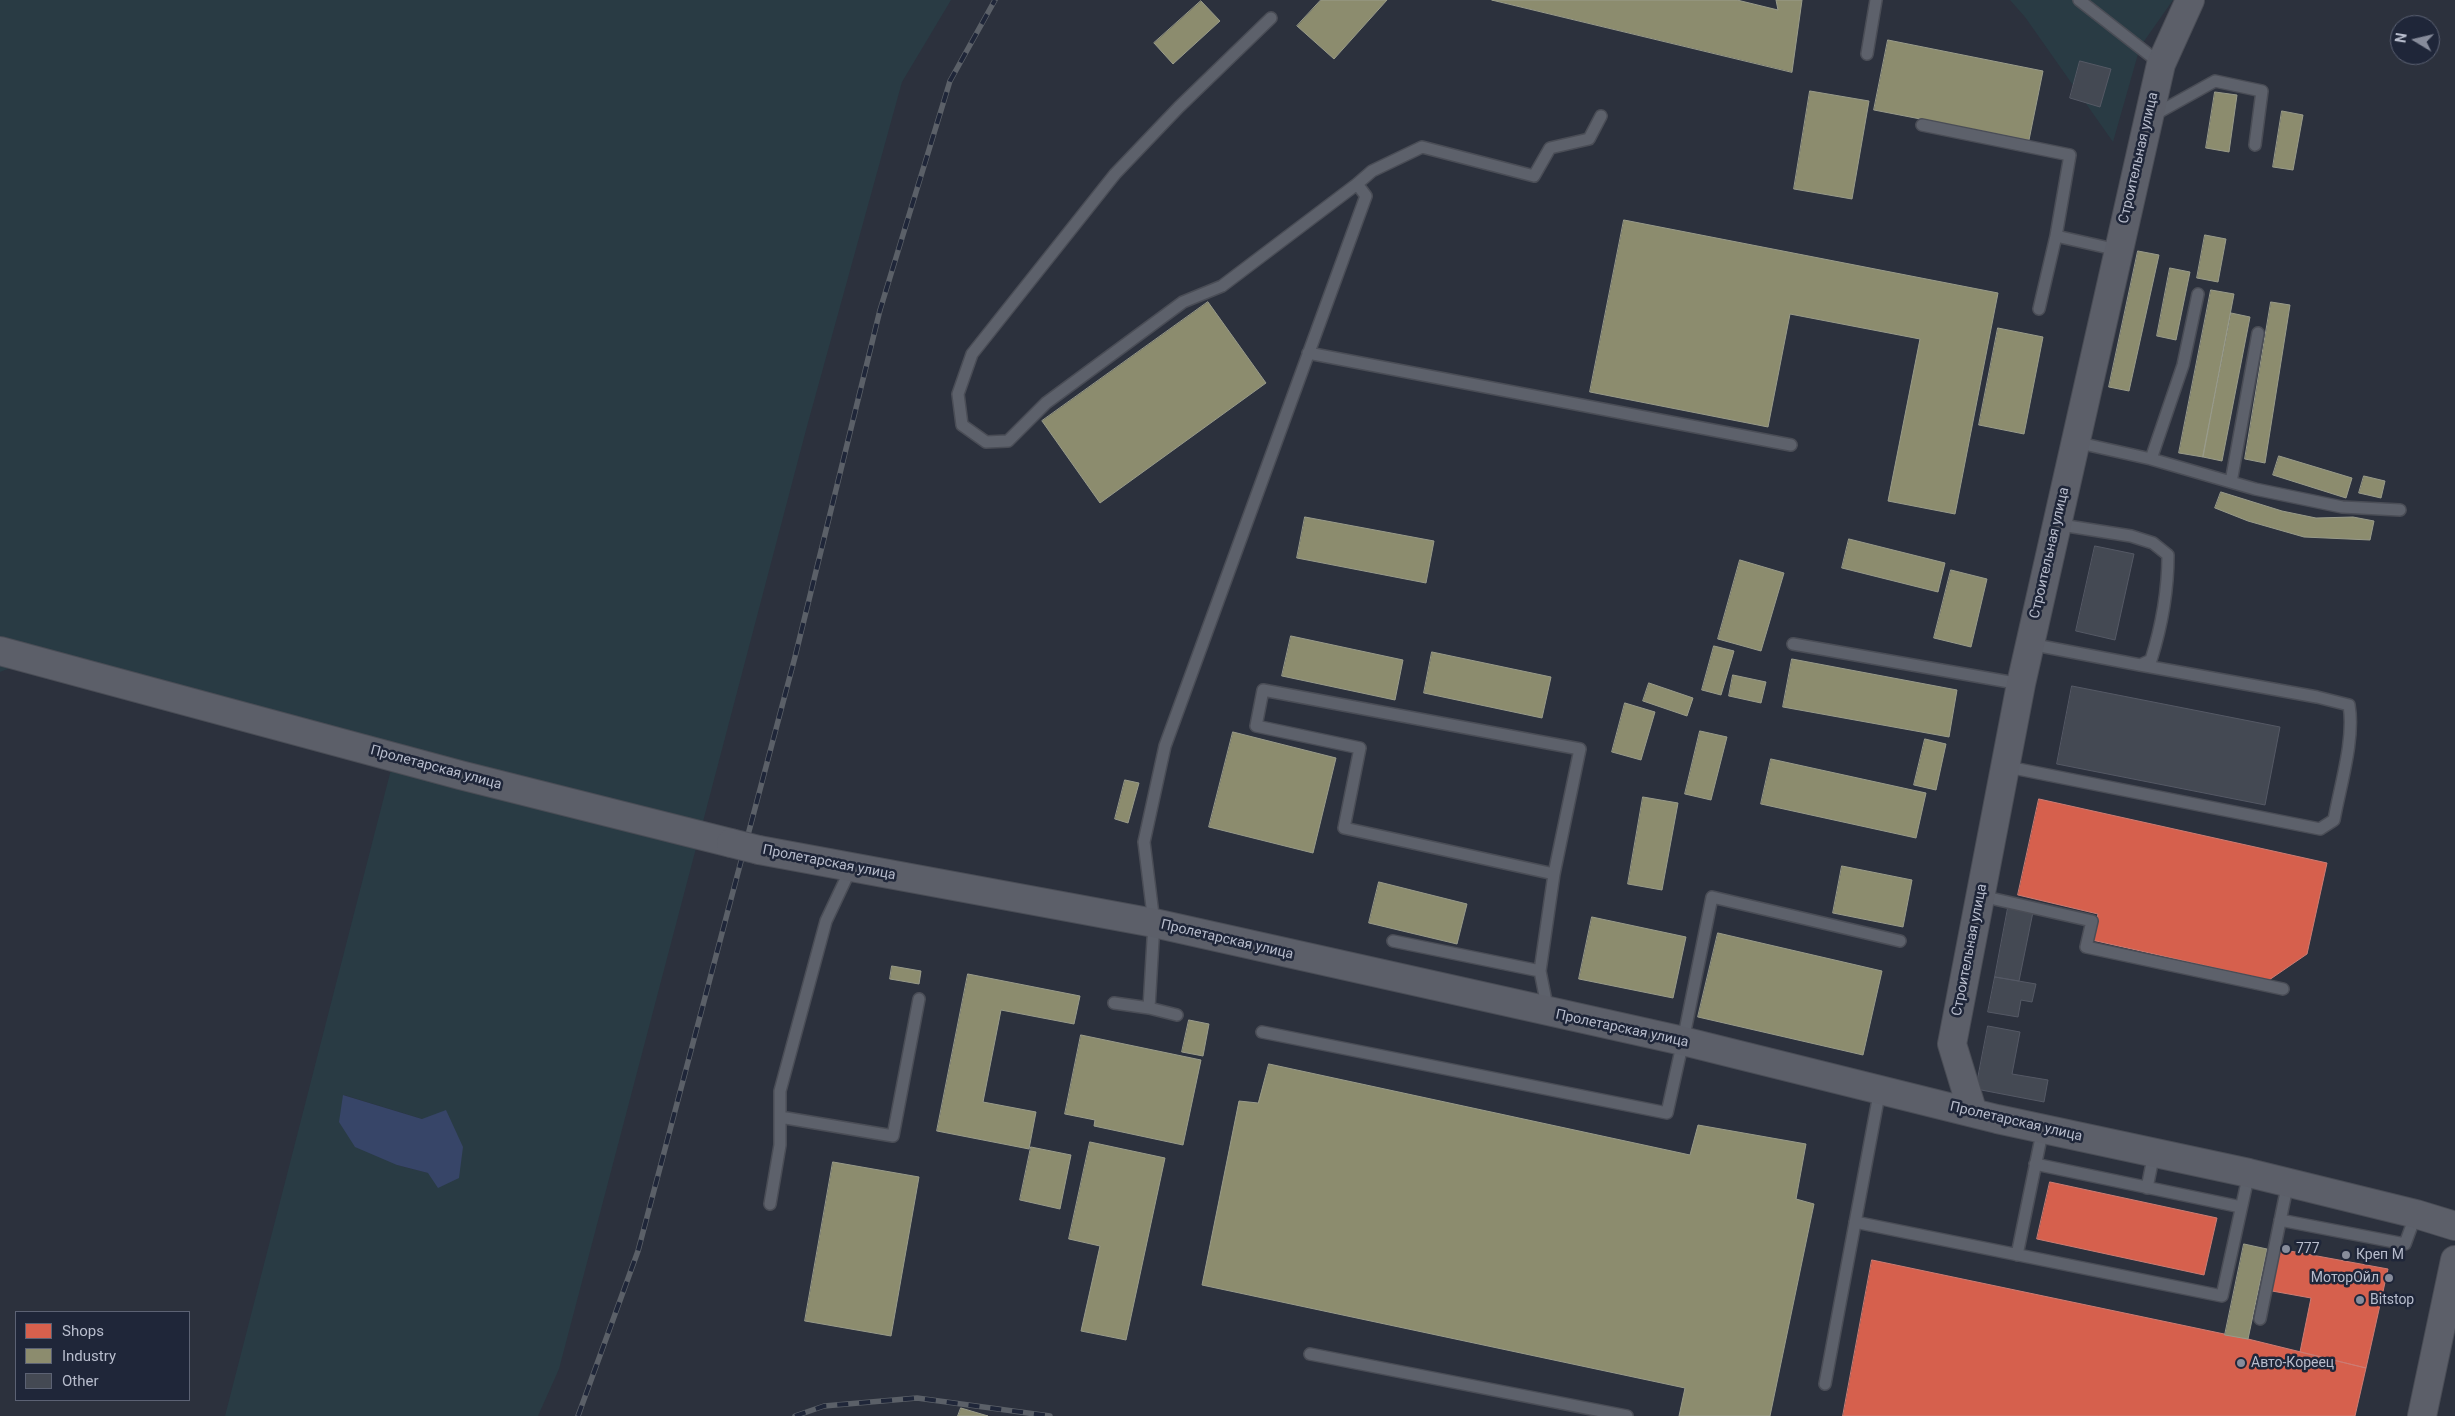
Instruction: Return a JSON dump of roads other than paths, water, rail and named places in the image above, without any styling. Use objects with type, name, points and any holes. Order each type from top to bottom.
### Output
[{"type":"street","name":"Строительная улица","points":[[1974,1113],[1952,1044],[2021,684],[2161,64],[2190,0]]},
{"type":"street","name":"Пролетарская улица","points":[[0,651],[451,773],[759,850],[1154,923],[1683,1042],[1974,1113],[2288,1182],[2416,1214],[2455,1226]]},
{"type":"street","points":[[2422,1416],[2455,1260]]},
{"type":"lane","points":[[1867,54],[1876,0]]},
{"type":"lane","points":[[2079,0],[2161,64]]},
{"type":"lane","points":[[1271,18],[1115,174],[972,354],[958,394],[962,425],[986,442],[1008,441],[1046,403],[1183,302],[1222,286],[1372,171],[1422,147],[1534,176],[1550,148],[1589,139],[1601,116]]},
{"type":"lane","points":[[2149,118],[2215,81],[2262,91],[2255,145]]},
{"type":"lane","points":[[1922,125],[2070,155],[2056,236],[2039,309]]},
{"type":"lane","points":[[1149,1008],[1154,923],[1144,842],[1165,746],[1366,196],[1357,184]]},
{"type":"lane","points":[[2056,236],[2118,250]]},
{"type":"lane","points":[[2151,459],[2183,365],[2198,294]]},
{"type":"lane","points":[[2231,482],[2258,333]]},
{"type":"lane","points":[[1308,353],[1791,445]]},
{"type":"lane","points":[[2075,442],[2151,459],[2231,482],[2342,507],[2400,510]]},
{"type":"lane","points":[[2061,525],[2131,536],[2153,543],[2168,555],[2168,588],[2160,632],[2151,660],[2140,666]]},
{"type":"lane","points":[[1793,644],[2021,684]]},
{"type":"lane","points":[[2008,768],[2320,829],[2334,820],[2351,717],[2349,705],[2035,645]]},
{"type":"lane","points":[[1548,1013],[1540,971],[1554,874],[1580,749],[1263,690],[1256,726],[1360,748],[1344,828],[1554,874]]},
{"type":"lane","points":[[770,1204],[780,1146],[780,1091],[826,921],[850,868]]},
{"type":"lane","points":[[1981,896],[2092,921],[2086,947],[2283,989]]},
{"type":"lane","points":[[1262,1032],[1667,1113],[1712,897],[1900,941]]},
{"type":"lane","points":[[1393,942],[1540,971]]},
{"type":"lane","points":[[780,1117],[893,1136],[919,998]]},
{"type":"lane","points":[[1114,1003],[1149,1008],[1177,1015]]},
{"type":"lane","points":[[1825,1384],[1880,1089]]},
{"type":"lane","points":[[2017,1255],[2043,1128]]},
{"type":"lane","points":[[2147,1188],[2154,1153]]},
{"type":"lane","points":[[2035,1164],[2241,1207]]},
{"type":"lane","points":[[1855,1222],[2222,1296],[2248,1173]]},
{"type":"lane","points":[[2260,1319],[2288,1182]]},
{"type":"lane","points":[[2280,1220],[2405,1244],[2416,1214]]},
{"type":"lane","points":[[1310,1354],[1627,1416]]},
{"type":"water","points":[[343,1095],[422,1119],[446,1110],[463,1147],[459,1178],[438,1188],[428,1173],[397,1165],[355,1147],[339,1122]]},
{"type":"railway","points":[[578,1416],[638,1251],[795,657],[880,310],[950,81],[995,0]]},
{"type":"railway","points":[[795,1416],[824,1406],[917,1398],[1050,1416]]},
{"type":"place","name":"777","points":[[2286,1249]]},
{"type":"place","name":"Креп М","points":[[2346,1255]]},
{"type":"place","name":"МоторОйл","points":[[2389,1278]]},
{"type":"place","name":"Bitstop","points":[[2360,1300]]},
{"type":"place","name":"Авто-Кореец","points":[[2241,1363]]}]
